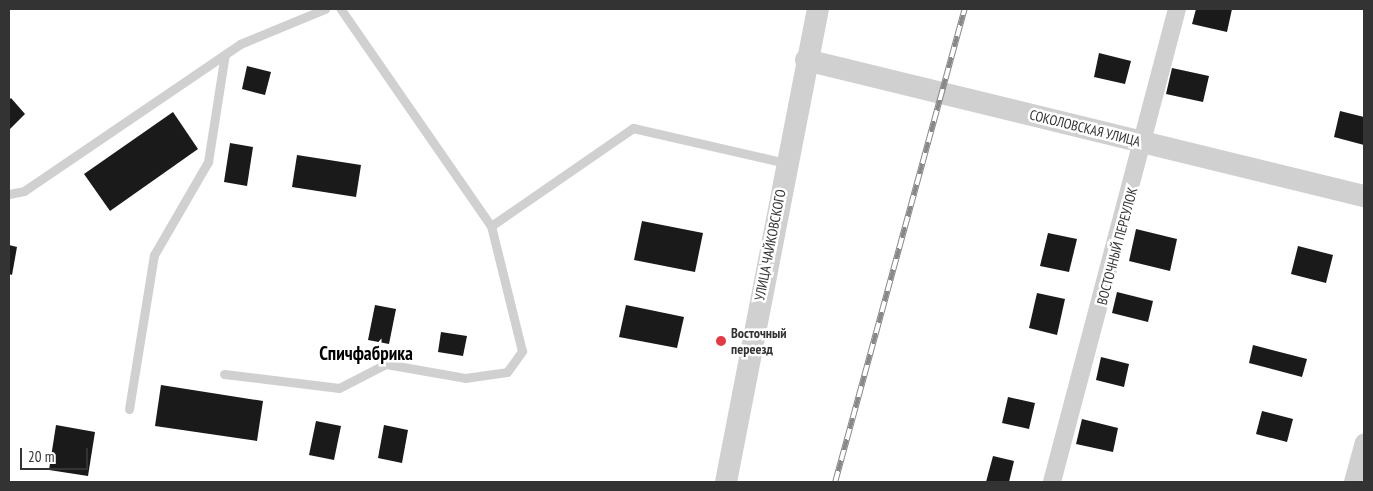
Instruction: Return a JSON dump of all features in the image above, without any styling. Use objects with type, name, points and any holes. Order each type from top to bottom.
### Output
[{"type":"street","name":"УЛИЦА ЧАЙКОВСКОГО","points":[[726,482],[806,60],[818,9]]},
{"type":"street","name":"ВОСТОЧНЫЙ ПЕРЕУЛОК","points":[[1052,482],[1145,142],[1177,9]]},
{"type":"street","name":"СОКОЛОВСКАЯ УЛИЦА","points":[[806,60],[1364,196]]},
{"type":"street","points":[[1353,482],[1364,442]]},
{"type":"lane","points":[[9,194],[24,191],[225,54],[325,9]]},
{"type":"lane","points":[[224,374],[339,388],[386,364],[466,378],[507,372],[522,351],[491,226],[341,9]]},
{"type":"lane","points":[[129,409],[154,256],[208,162],[225,54]]},
{"type":"lane","points":[[491,226],[633,128],[786,163]]},
{"type":"building","points":[[1196,9],[1232,9],[1227,32],[1192,24]]},
{"type":"building","points":[[1099,53],[1131,61],[1125,84],[1094,77]]},
{"type":"building","points":[[247,66],[271,72],[265,95],[242,89]]},
{"type":"building","points":[[1172,68],[1209,76],[1203,102],[1166,94]]},
{"type":"building","points":[[11,98],[25,114],[9,130],[9,100]]},
{"type":"building","points":[[1340,111],[1364,117],[1364,145],[1334,137]]},
{"type":"building","points":[[173,112],[198,149],[110,211],[84,174]]},
{"type":"building","points":[[230,143],[253,147],[247,186],[224,182]]},
{"type":"building","points":[[297,155],[361,165],[356,197],[292,187]]},
{"type":"building","points":[[642,221],[703,233],[695,272],[634,260]]},
{"type":"building","points":[[1136,229],[1177,239],[1170,271],[1129,261]]},
{"type":"building","points":[[1048,233],[1077,239],[1069,272],[1040,266]]},
{"type":"building","points":[[9,245],[17,247],[12,275],[9,274]]},
{"type":"building","points":[[1298,246],[1333,255],[1326,283],[1291,274]]},
{"type":"building","points":[[1117,292],[1153,301],[1148,322],[1112,313]]},
{"type":"building","points":[[1037,293],[1065,299],[1057,335],[1029,328]]},
{"type":"building","points":[[375,305],[396,309],[389,344],[368,340]]},
{"type":"building","points":[[626,305],[684,317],[677,348],[619,337]]},
{"type":"building","points":[[441,332],[467,336],[463,356],[438,352]]},
{"type":"building","points":[[1253,345],[1307,359],[1302,377],[1249,363]]},
{"type":"building","points":[[1101,357],[1129,364],[1124,387],[1096,380]]},
{"type":"building","points":[[161,385],[263,401],[257,441],[155,426]]},
{"type":"building","points":[[1008,397],[1035,403],[1029,429],[1002,423]]},
{"type":"building","points":[[1262,411],[1293,419],[1287,442],[1256,434]]},
{"type":"building","points":[[1082,419],[1118,428],[1113,452],[1076,444]]},
{"type":"building","points":[[316,421],[341,426],[334,460],[309,455]]},
{"type":"building","points":[[56,425],[95,432],[88,476],[49,470]]},
{"type":"building","points":[[384,425],[408,430],[402,463],[378,458]]},
{"type":"building","points":[[993,456],[1014,461],[1009,482],[986,482]]},
{"type":"railway","points":[[835,482],[964,9]]},
{"type":"place","name":"Восточный переезд","points":[[721,341]]},
{"type":"district","name":"Спичфабрика","points":[[366,354]]}]
